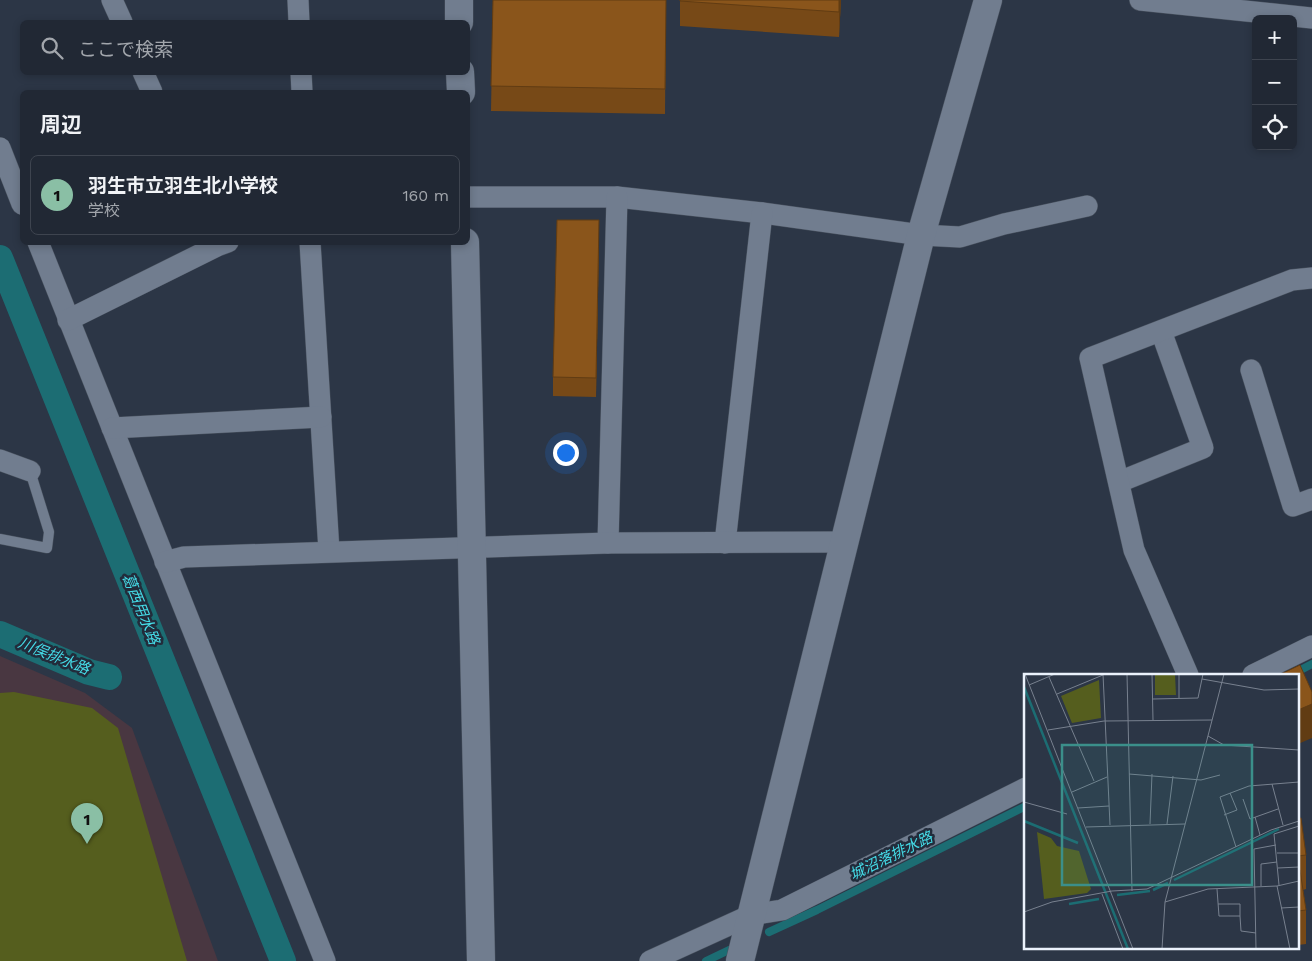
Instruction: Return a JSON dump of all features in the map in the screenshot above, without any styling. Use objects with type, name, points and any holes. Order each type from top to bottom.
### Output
[{"type":"street","points":[[112,0],[121,20]]},
{"type":"street","points":[[298,0],[299,20]]},
{"type":"street","points":[[458,0],[459,20]]},
{"type":"street","points":[[740,961],[921,235],[988,0]]},
{"type":"street","points":[[1140,0],[1312,18]]},
{"type":"street","points":[[144,75],[151,90]]},
{"type":"street","points":[[301,75],[302,90]]},
{"type":"street","points":[[460,75],[461,90]]},
{"type":"street","points":[[0,148],[20,199]]},
{"type":"street","points":[[470,197],[617,198],[762,214],[921,235],[960,237],[1004,224],[1087,206]]},
{"type":"street","points":[[608,543],[617,198]]},
{"type":"street","points":[[725,544],[762,214]]},
{"type":"street","points":[[39,245],[325,961]]},
{"type":"street","points":[[68,320],[217,245]]},
{"type":"street","points":[[310,245],[329,552]]},
{"type":"street","points":[[465,245],[481,961]]},
{"type":"street","points":[[1188,674],[1134,550],[1090,358],[1292,280],[1312,278]]},
{"type":"street","points":[[1119,482],[1204,448],[1161,331]]},
{"type":"street","points":[[1251,370],[1293,506],[1312,499]]},
{"type":"street","points":[[112,428],[321,417]]},
{"type":"street","points":[[0,460],[30,470]]},
{"type":"street","points":[[165,562],[184,557],[473,546],[608,543],[844,542]]},
{"type":"street","points":[[1255,674],[1312,646]]},
{"type":"street","points":[[650,961],[752,915],[782,910],[1024,789]]},
{"type":"lane","points":[[0,538],[47,548],[49,532],[30,470]]},
{"type":"shaded area","points":[[0,656],[85,693],[132,728],[218,961],[0,961]]},
{"type":"green space","points":[[14,692],[92,708],[118,728],[187,961],[0,961],[0,693]]},
{"type":"building","points":[[493,0],[666,0],[665,89],[491,86]]},
{"type":"building","points":[[839,0],[839,12],[680,1]]},
{"type":"building","points":[[557,220],[599,220],[596,378],[553,377]]},
{"type":"building","points":[[1300,665],[1312,692],[1312,704],[1300,709],[1300,674],[1281,674]]},
{"type":"building","points":[[1300,818],[1301,818],[1306,855],[1300,856]]},
{"type":"building","points":[[1300,870],[1306,910],[1300,911]]},
{"type":"waterway","name":"葛西用水路","points":[[0,258],[283,961]]},
{"type":"waterway","name":"川俣排水路","points":[[0,634],[89,672],[109,677]]},
{"type":"waterway","name":"城沼落排水路","points":[[1293,674],[1312,664]]},
{"type":"waterway","name":"城沼落排水路","points":[[769,932],[1024,807]]},
{"type":"waterway","name":"城沼落排水路","points":[[706,961],[729,950]]},
{"type":"place","name":"羽生市立羽生北小学校","points":[[87,844]]}]
